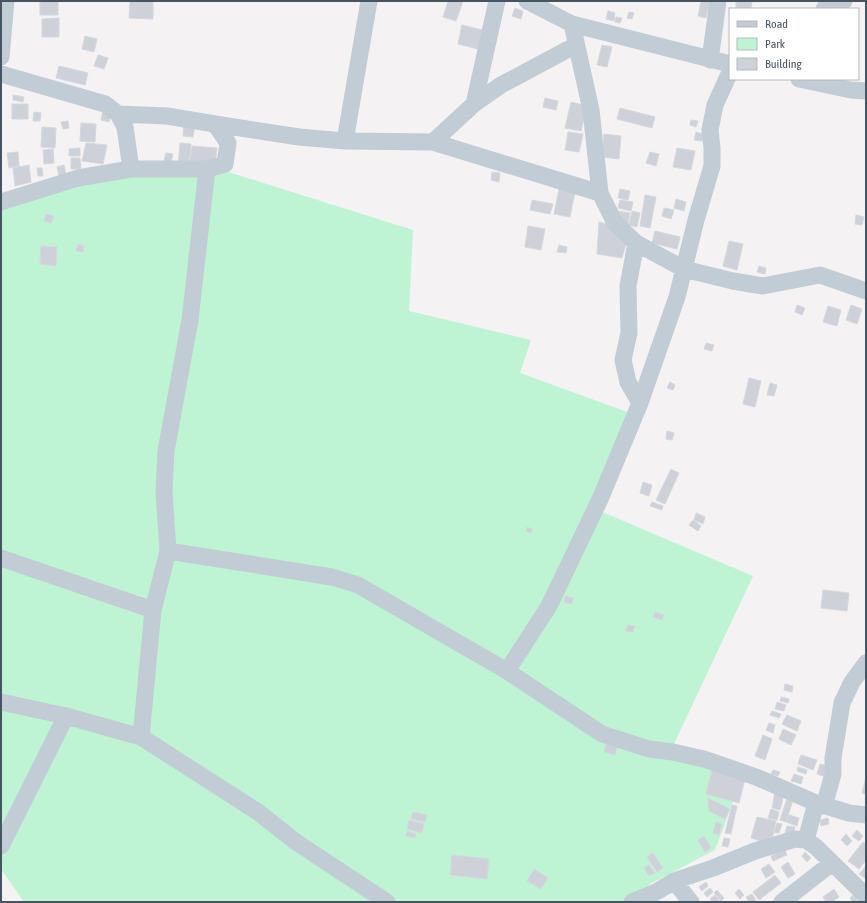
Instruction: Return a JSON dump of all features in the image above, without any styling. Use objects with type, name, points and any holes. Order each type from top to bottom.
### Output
[{"type":"street","points":[[1,57],[6,1]]},
{"type":"street","points":[[345,141],[369,1]]},
{"type":"street","points":[[474,104],[497,1]]},
{"type":"street","points":[[528,1],[572,24],[729,64]]},
{"type":"street","points":[[710,60],[718,1]]},
{"type":"street","points":[[826,8],[844,1]]},
{"type":"street","points":[[572,24],[591,110],[600,193],[615,223],[636,243],[684,269],[733,281],[763,286],[820,275],[866,291]]},
{"type":"street","points":[[433,142],[474,104],[501,85],[576,45]]},
{"type":"street","points":[[1,74],[105,104],[118,114],[125,127],[131,169]]},
{"type":"street","points":[[507,671],[549,606],[601,497],[640,403],[677,297],[704,191],[712,166],[710,130],[715,105],[729,74]]},
{"type":"street","points":[[804,80],[851,90],[866,91]]},
{"type":"street","points":[[118,114],[167,116],[299,137],[345,141],[433,142],[600,193]]},
{"type":"street","points":[[1,202],[78,178],[131,169],[207,170],[225,164],[228,143],[215,124]]},
{"type":"street","points":[[141,737],[153,610],[168,551],[164,491],[166,451],[190,320],[207,170]]},
{"type":"street","points":[[636,243],[628,286],[629,333],[623,360],[628,382],[640,403]]},
{"type":"street","points":[[168,551],[344,580],[358,585],[507,671],[602,734],[649,749],[704,758],[756,776],[820,804],[850,813],[866,815]]},
{"type":"street","points":[[1,558],[153,610]]},
{"type":"street","points":[[806,840],[833,774],[833,758],[842,703],[852,682],[866,663]]},
{"type":"street","points":[[1,702],[66,716],[141,737],[258,812],[296,842],[387,902]]},
{"type":"street","points":[[1,846],[66,716]]},
{"type":"street","points":[[632,902],[674,881],[713,868],[755,851],[796,839],[806,840],[816,847],[866,896]]},
{"type":"street","points":[[782,902],[832,863]]},
{"type":"street","points":[[674,881],[690,902]]},
{"type":"green space","points":[[219,169],[413,230],[409,311],[531,340],[520,373],[630,413],[588,506],[753,576],[672,748],[743,775],[715,850],[648,885],[660,902],[24,902],[1,869],[1,204],[137,171]]},
{"type":"building","points":[[40,1],[58,1],[58,15],[40,15]]},
{"type":"building","points":[[130,1],[153,1],[153,19],[129,18]]},
{"type":"building","points":[[448,1],[463,1],[456,21],[443,17]]},
{"type":"building","points":[[701,1],[710,1],[706,18],[698,16]]},
{"type":"building","points":[[736,1],[752,1],[751,8],[736,8]]},
{"type":"building","points":[[515,8],[523,11],[521,19],[512,16]]},
{"type":"building","points":[[608,11],[615,13],[614,21],[606,19]]},
{"type":"building","points":[[629,12],[634,13],[632,19],[627,18]]},
{"type":"building","points":[[616,17],[622,18],[620,23],[615,22]]},
{"type":"building","points":[[59,18],[59,37],[42,37],[42,19]]},
{"type":"building","points":[[462,25],[486,31],[482,50],[458,44]]},
{"type":"building","points":[[85,36],[97,39],[94,52],[82,49]]},
{"type":"building","points":[[602,45],[612,47],[607,67],[597,65]]},
{"type":"building","points":[[98,55],[108,58],[104,69],[94,66]]},
{"type":"building","points":[[59,66],[88,73],[85,85],[56,78]]},
{"type":"building","points":[[13,95],[24,97],[23,102],[13,100]]},
{"type":"building","points":[[545,98],[558,101],[556,110],[543,107]]},
{"type":"building","points":[[571,102],[587,106],[581,131],[565,128]]},
{"type":"building","points":[[12,104],[28,104],[28,119],[12,119]]},
{"type":"building","points":[[620,108],[655,117],[652,128],[617,119]]},
{"type":"building","points":[[103,110],[111,112],[109,122],[101,120]]},
{"type":"building","points":[[34,112],[41,113],[40,121],[33,121]]},
{"type":"building","points":[[691,120],[698,121],[696,127],[690,125]]},
{"type":"building","points":[[68,121],[69,128],[63,129],[61,122]]},
{"type":"building","points":[[81,123],[96,124],[95,142],[80,141]]},
{"type":"building","points":[[184,123],[195,125],[193,137],[183,136]]},
{"type":"building","points":[[42,127],[56,128],[55,148],[41,147]]},
{"type":"building","points":[[568,132],[583,134],[579,152],[565,150]]},
{"type":"building","points":[[696,132],[704,134],[702,141],[694,140]]},
{"type":"building","points":[[604,134],[621,136],[619,159],[602,157]]},
{"type":"building","points":[[86,143],[107,145],[103,164],[82,161]]},
{"type":"building","points":[[180,143],[191,144],[189,166],[178,166]]},
{"type":"building","points":[[192,146],[217,148],[215,165],[190,162]]},
{"type":"building","points":[[80,148],[80,156],[69,156],[69,149]]},
{"type":"building","points":[[677,148],[695,151],[691,170],[673,167]]},
{"type":"building","points":[[53,149],[54,163],[44,164],[43,150]]},
{"type":"building","points":[[18,152],[19,166],[9,168],[7,153]]},
{"type":"building","points":[[650,152],[659,154],[656,166],[646,163]]},
{"type":"building","points":[[166,153],[173,154],[171,163],[164,161]]},
{"type":"building","points":[[71,158],[80,158],[81,169],[71,169]]},
{"type":"building","points":[[29,165],[31,182],[15,186],[13,168]]},
{"type":"building","points":[[64,165],[66,175],[59,176],[57,167]]},
{"type":"building","points":[[37,168],[42,168],[43,176],[38,176]]},
{"type":"building","points":[[492,172],[500,173],[499,182],[491,180]]},
{"type":"building","points":[[559,189],[575,192],[570,217],[554,214]]},
{"type":"building","points":[[620,189],[630,191],[628,200],[618,198]]},
{"type":"building","points":[[645,195],[656,197],[650,228],[640,226]]},
{"type":"building","points":[[676,199],[686,202],[684,211],[674,208]]},
{"type":"building","points":[[532,200],[553,204],[550,214],[530,210]]},
{"type":"building","points":[[620,200],[633,202],[631,211],[618,208]]},
{"type":"building","points":[[664,208],[674,210],[671,219],[662,216]]},
{"type":"building","points":[[618,211],[630,213],[628,225],[616,223]]},
{"type":"building","points":[[632,211],[640,213],[637,227],[629,225]]},
{"type":"building","points":[[46,214],[54,216],[51,223],[44,221]]},
{"type":"building","points":[[856,215],[864,217],[862,225],[855,224]]},
{"type":"building","points":[[599,222],[630,230],[622,258],[597,254]]},
{"type":"building","points":[[528,226],[545,229],[541,250],[525,247]]},
{"type":"building","points":[[655,231],[680,237],[677,249],[652,243]]},
{"type":"building","points":[[729,241],[743,244],[737,270],[723,266]]},
{"type":"building","points":[[78,244],[84,246],[83,252],[76,251]]},
{"type":"building","points":[[559,245],[567,247],[566,253],[557,252]]},
{"type":"building","points":[[41,246],[57,247],[56,266],[40,264]]},
{"type":"building","points":[[759,266],[766,268],[765,274],[757,272]]},
{"type":"building","points":[[797,305],[805,308],[802,315],[795,312]]},
{"type":"building","points":[[851,305],[862,309],[857,324],[846,320]]},
{"type":"building","points":[[828,306],[841,310],[837,326],[823,322]]},
{"type":"building","points":[[706,343],[714,345],[712,351],[704,349]]},
{"type":"building","points":[[749,378],[761,381],[755,407],[743,404]]},
{"type":"building","points":[[670,382],[675,385],[673,390],[667,388]]},
{"type":"building","points":[[770,383],[777,385],[774,396],[767,395]]},
{"type":"building","points":[[667,431],[674,433],[672,440],[666,439]]},
{"type":"building","points":[[671,469],[679,473],[665,504],[656,500]]},
{"type":"building","points":[[643,482],[652,485],[649,496],[640,493]]},
{"type":"building","points":[[652,502],[663,506],[662,510],[650,506]]},
{"type":"building","points":[[696,513],[705,517],[703,524],[694,520]]},
{"type":"building","points":[[693,520],[701,526],[698,531],[689,525]]},
{"type":"building","points":[[527,527],[532,529],[531,533],[526,531]]},
{"type":"building","points":[[823,590],[849,593],[847,611],[821,608]]},
{"type":"building","points":[[565,596],[573,598],[572,604],[564,602]]},
{"type":"building","points":[[655,612],[664,615],[662,620],[653,617]]},
{"type":"building","points":[[628,625],[635,626],[633,632],[626,631]]},
{"type":"building","points":[[785,684],[793,686],[792,692],[784,690]]},
{"type":"building","points":[[781,697],[789,699],[788,703],[780,701]]},
{"type":"building","points":[[777,702],[786,705],[784,711],[775,709]]},
{"type":"building","points":[[772,711],[781,714],[779,718],[770,715]]},
{"type":"building","points":[[787,715],[801,721],[797,731],[782,724]]},
{"type":"building","points":[[769,723],[775,725],[773,733],[766,730]]},
{"type":"building","points":[[783,729],[796,735],[791,745],[779,739]]},
{"type":"building","points":[[763,735],[772,739],[765,760],[755,756]]},
{"type":"building","points":[[606,744],[617,746],[615,755],[604,752]]},
{"type":"building","points":[[801,755],[817,760],[813,770],[798,764]]},
{"type":"building","points":[[820,764],[832,767],[829,778],[817,774]]},
{"type":"building","points":[[713,766],[746,775],[739,803],[706,794]]},
{"type":"building","points":[[798,767],[807,770],[806,774],[797,771]]},
{"type":"building","points":[[773,770],[780,772],[778,776],[771,774]]},
{"type":"building","points":[[794,774],[803,777],[801,784],[791,781]]},
{"type":"building","points":[[866,777],[866,794],[862,793]]},
{"type":"building","points":[[775,792],[784,794],[780,810],[772,808]]},
{"type":"building","points":[[788,795],[794,797],[786,822],[780,820]]},
{"type":"building","points":[[708,798],[730,809],[725,819],[709,811]]},
{"type":"building","points":[[732,805],[737,806],[731,834],[725,833]]},
{"type":"building","points":[[771,809],[779,812],[777,820],[768,818]]},
{"type":"building","points":[[413,812],[427,815],[425,822],[411,819]]},
{"type":"building","points":[[789,815],[799,818],[797,826],[786,822]]},
{"type":"building","points":[[757,817],[776,821],[773,836],[761,841],[751,838]]},
{"type":"building","points":[[828,818],[829,824],[821,826],[820,820]]},
{"type":"building","points":[[409,820],[424,824],[422,833],[407,829]]},
{"type":"building","points":[[716,822],[722,824],[719,835],[713,833]]},
{"type":"building","points":[[777,823],[782,824],[779,833],[774,833]]},
{"type":"building","points":[[787,826],[795,827],[793,835],[785,833]]},
{"type":"building","points":[[857,830],[863,836],[859,841],[852,836]]},
{"type":"building","points":[[407,831],[416,834],[415,838],[406,836]]},
{"type":"building","points":[[846,834],[852,841],[847,846],[841,840]]},
{"type":"building","points":[[704,836],[711,848],[705,852],[698,840]]},
{"type":"building","points":[[724,838],[730,839],[728,847],[722,846]]},
{"type":"building","points":[[863,842],[866,844],[866,860],[859,869],[848,861]]},
{"type":"building","points":[[785,850],[787,855],[773,861],[771,856]]},
{"type":"building","points":[[805,852],[811,858],[807,862],[802,856]]},
{"type":"building","points":[[653,853],[663,868],[657,872],[647,857]]},
{"type":"building","points":[[452,855],[489,859],[487,879],[450,875]]},
{"type":"building","points":[[788,862],[795,874],[788,878],[781,867]]},
{"type":"building","points":[[769,864],[775,872],[766,878],[761,869]]},
{"type":"building","points":[[649,865],[655,873],[649,876],[644,868]]},
{"type":"building","points":[[866,866],[866,879],[859,874]]},
{"type":"building","points":[[534,869],[548,878],[541,889],[527,881]]},
{"type":"building","points":[[775,875],[781,883],[759,900],[753,892]]},
{"type":"building","points":[[706,882],[708,886],[702,891],[699,887]]},
{"type":"building","points":[[710,888],[713,892],[707,897],[704,893]]},
{"type":"building","points":[[739,889],[744,895],[740,899],[735,893]]},
{"type":"building","points":[[834,889],[839,897],[832,902],[826,902],[823,897]]},
{"type":"building","points":[[717,890],[724,898],[721,901],[714,893]]},
{"type":"building","points":[[752,894],[756,902],[749,902],[746,897]]},
{"type":"building","points":[[715,895],[720,902],[712,902],[710,899]]},
{"type":"building","points":[[853,895],[858,901],[857,902],[853,902],[850,898]]}]
